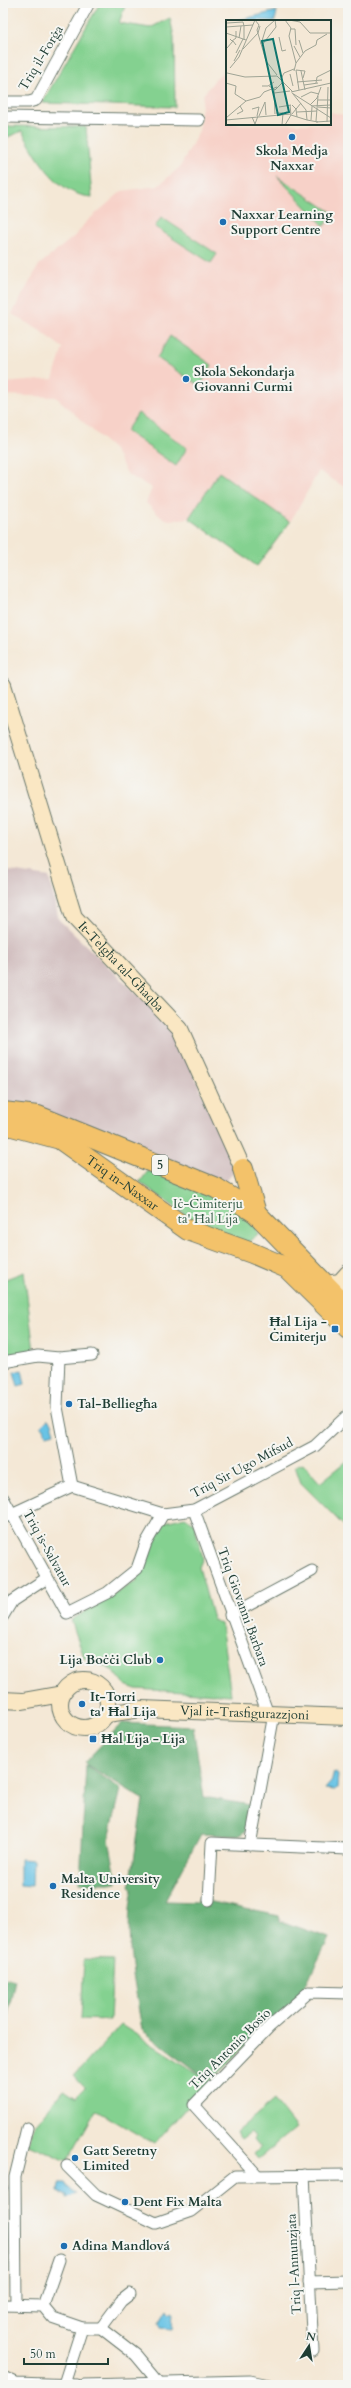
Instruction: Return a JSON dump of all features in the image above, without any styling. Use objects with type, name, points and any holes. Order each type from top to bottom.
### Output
[{"type":"highway","name":"5","points":[[3,1112],[38,1116],[61,1132]]},
{"type":"highway","name":"5","points":[[3,1125],[61,1132]]},
{"type":"highway","name":"Triq in-Naxxar","points":[[61,1132],[141,1158],[216,1188],[260,1218],[343,1288]]},
{"type":"highway","name":"Triq in-Naxxar","points":[[61,1132],[131,1188],[188,1230],[252,1253],[287,1268],[348,1328]]},
{"type":"highway","points":[[131,1188],[126,1174],[127,1168],[133,1161],[141,1158]]},
{"type":"highway","points":[[216,1188],[237,1181],[243,1169]]},
{"type":"highway","points":[[243,1169],[260,1218],[269,1237],[261,1252],[252,1253]]},
{"type":"street","name":"Triq il-Forġa","points":[[3,102],[29,102],[36,100],[89,3]]},
{"type":"street","points":[[3,117],[199,120]]},
{"type":"street","name":"It-Telgħa tal-Għaqba","points":[[3,685],[74,917],[180,1029],[243,1169]]},
{"type":"street","points":[[3,1362],[38,1356],[59,1358],[92,1355]]},
{"type":"street","points":[[8,1516],[72,1486],[57,1406],[59,1358]]},
{"type":"street","name":"Triq Sir Ugo Mifsud","points":[[72,1486],[163,1514],[194,1510],[315,1446],[348,1415]]},
{"type":"street","name":"Triq is-Salvatur","points":[[3,1498],[8,1516],[67,1613],[107,1593],[137,1568],[146,1543],[163,1514]]},
{"type":"street","name":"Triq Giovanni Barbara","points":[[194,1510],[230,1615],[271,1714]]},
{"type":"street","points":[[230,1615],[312,1571]]},
{"type":"street","points":[[3,1616],[12,1601],[47,1578]]},
{"type":"street","name":"Vjal it-Trasfigurazzjoni","points":[[3,1700],[23,1701],[62,1694],[70,1685],[84,1680],[99,1685],[108,1697],[141,1709]]},
{"type":"street","points":[[61,1713],[60,1705],[62,1694]]},
{"type":"street","points":[[107,1714],[108,1697]]},
{"type":"street","name":"Vjal it-Trasfigurazzjoni","points":[[23,1701],[61,1713],[71,1725],[81,1729],[96,1726],[107,1714],[141,1709],[348,1717]]},
{"type":"street","points":[[250,1844],[271,1714]]},
{"type":"street","points":[[209,1900],[212,1843],[348,1849]]},
{"type":"street","name":"Triq Antonio Bosio","points":[[257,2175],[194,2105],[270,2026],[309,1992],[348,1993]]},
{"type":"street","points":[[16,2304],[15,2177],[27,2128]]},
{"type":"street","points":[[67,2166],[96,2195],[156,2223],[191,2211],[235,2176],[348,2175]]},
{"type":"street","name":"Triq l-Annunzjata","points":[[304,2175],[313,2351]]},
{"type":"street","points":[[42,2306],[59,2260]]},
{"type":"street","points":[[309,2282],[348,2281]]},
{"type":"street","points":[[101,2328],[121,2301],[130,2294]]},
{"type":"street","points":[[3,2305],[16,2304],[42,2306],[53,2318],[82,2328],[101,2328],[136,2355],[161,2385]]},
{"type":"street","points":[[64,2384],[82,2328]]},
{"type":"street","points":[[3,2377],[16,2384],[77,2385]]},
{"type":"street","points":[[84,2385],[161,2385],[250,2381],[269,2385]]},
{"type":"shaded area","name":"Skola Sekondarja Giovanni Curmi","points":[[226,71],[226,125],[331,125],[331,112],[348,116],[348,485],[346,488],[319,471],[290,522],[257,566],[189,518],[169,520],[161,517],[146,503],[152,488],[128,475],[114,450],[56,397],[3,395],[3,383],[53,379],[63,348],[39,330],[12,314],[39,265],[77,234],[85,223],[122,191],[158,186],[180,167],[199,131],[203,95],[217,77]]},
{"type":"shaded area","points":[[3,870],[49,877],[59,920],[174,1029],[235,1169],[226,1182],[12,1110],[3,1109]]},
{"type":"green space","points":[[100,3],[126,3],[119,23],[150,28],[170,18],[174,37],[175,107],[42,103]]},
{"type":"green space","points":[[3,126],[86,127],[92,197],[80,195],[68,190],[58,182],[34,152],[22,131],[3,139]]},
{"type":"green space","points":[[277,176],[333,213],[324,226]]},
{"type":"green space","points":[[161,217],[217,254],[211,263],[155,227]]},
{"type":"green space","points":[[170,336],[212,365],[200,386],[157,358]]},
{"type":"green space","points":[[138,413],[187,448],[176,466],[126,431]]},
{"type":"green space","points":[[219,472],[290,522],[257,566],[189,518]]},
{"type":"green space","name":"Iċ-Ċimiterju ta' Ħal Lija","points":[[148,1171],[198,1188],[254,1221],[258,1234],[246,1244],[201,1226],[140,1182]]},
{"type":"green space","points":[[24,1272],[34,1351],[3,1358],[3,1280]]},
{"type":"green space","points":[[347,1461],[348,1527],[344,1526],[301,1483],[295,1466],[303,1463],[320,1483]]},
{"type":"green space","points":[[185,1517],[194,1523],[203,1558],[199,1567],[213,1619],[221,1624],[231,1695],[136,1689],[125,1685],[114,1671],[84,1657],[71,1620],[135,1582],[165,1522]]},
{"type":"green space","points":[[122,1723],[193,1726],[204,1797],[250,1805],[248,1828],[239,1836],[201,1834],[165,1901],[198,1902],[198,1899],[279,1916],[280,1921],[329,1938],[302,1992],[210,2081],[142,2030],[133,1977],[129,1924],[133,1889],[130,1887],[143,1799],[84,1763]]},
{"type":"green space","points":[[86,1765],[121,1789],[109,1839],[117,1883],[80,1883]]},
{"type":"green space","points":[[84,1959],[113,1960],[110,2020],[81,2019]]},
{"type":"green space","points":[[3,1978],[15,1980],[3,2038]]},
{"type":"green space","points":[[121,2025],[210,2081],[154,2144],[96,2110],[67,2161],[28,2144],[33,2128],[64,2089],[76,2097],[85,2088],[74,2076]]},
{"type":"green space","points":[[274,2100],[296,2128],[258,2159],[254,2154],[260,2148],[253,2139],[255,2137],[251,2132],[241,2139],[236,2132]]},
{"type":"water","points":[[277,11],[275,20],[239,20]]},
{"type":"water","points":[[22,1370],[25,1384],[18,1386],[14,1372]]},
{"type":"water","points":[[48,1419],[52,1423],[55,1433],[46,1435],[44,1428],[41,1426]]},
{"type":"water","points":[[334,1772],[338,1775],[337,1788],[334,1790],[325,1789],[331,1782]]},
{"type":"water","points":[[20,1859],[33,1860],[32,1886],[20,1885]]},
{"type":"water","points":[[59,2184],[64,2184],[76,2194],[67,2198],[67,2195],[58,2191]]},
{"type":"water","points":[[167,2310],[169,2314],[173,2312],[172,2329],[161,2328],[159,2323]]},
{"type":"place","name":"Skola Medja Naxxar","points":[[292,137]]},
{"type":"place","name":"Naxxar Learning Support Centre","points":[[223,222]]},
{"type":"place","name":"Skola Sekondarja Giovanni Curmi","points":[[186,379]]},
{"type":"place","name":"Ħal Lija - Ċimiterju","points":[[335,1329]]},
{"type":"place","name":"Tal-Belliegħa","points":[[69,1404]]},
{"type":"place","name":"Lija Boċċi Club","points":[[160,1660]]},
{"type":"place","name":"It-Torri ta' Ħal Lija","points":[[82,1704]]},
{"type":"place","name":"Ħal Lija - Lija","points":[[93,1739]]},
{"type":"place","name":"Malta University Residence","points":[[53,1886]]},
{"type":"place","name":"Gatt Seretny Limited","points":[[75,2158]]},
{"type":"place","name":"Dent Fix Malta","points":[[125,2202]]},
{"type":"place","name":"Adina Mandlová","points":[[64,2246]]}]
